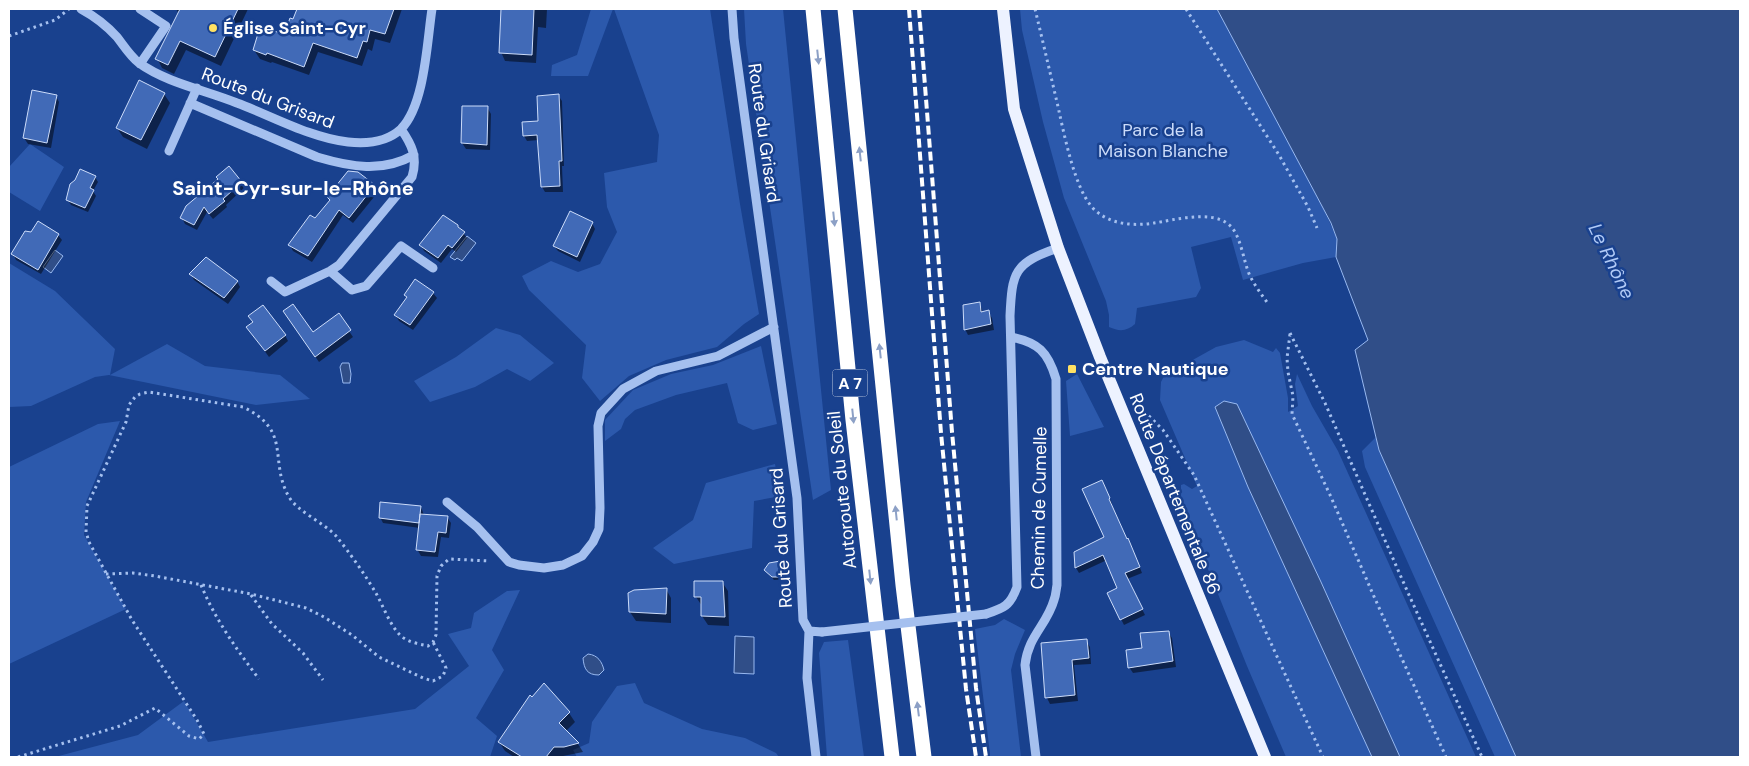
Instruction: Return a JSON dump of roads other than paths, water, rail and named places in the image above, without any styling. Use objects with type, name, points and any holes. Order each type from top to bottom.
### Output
[{"type":"highway","name":"Autoroute du Soleil","points":[[813,9],[854,430],[892,757]]},
{"type":"highway","name":"A 7","points":[[845,9],[901,565],[924,757]]},
{"type":"main road","name":"Route Départementale 86","points":[[1003,9],[1014,109],[1058,248],[1100,357],[1265,757]]},
{"type":"street","name":"Route du Grisard","points":[[81,9],[98,19],[115,35],[140,64],[161,76],[331,140],[349,143],[371,142],[386,138],[401,129]]},
{"type":"street","points":[[140,9],[166,26],[140,64]]},
{"type":"street","points":[[270,281],[285,292],[340,265],[412,177],[415,166],[414,155],[410,142],[401,129],[415,106],[421,83],[432,9]]},
{"type":"street","name":"Route du Grisard","points":[[732,9],[734,38],[797,498],[803,620],[809,631],[807,678],[816,757]]},
{"type":"street","points":[[169,151],[197,88]]},
{"type":"street","points":[[190,103],[317,157],[338,163],[380,166],[392,164],[414,155]]},
{"type":"street","points":[[330,271],[352,290],[366,286],[400,246],[433,268]]},
{"type":"street","points":[[809,631],[822,632],[986,614],[1004,608],[1012,600],[1017,587],[1018,575],[1011,294],[1016,274],[1026,262],[1058,248]]},
{"type":"street","points":[[447,502],[477,526],[508,562],[544,568],[563,565],[582,556],[593,542],[599,529],[598,426],[601,413],[623,389],[656,371],[718,356],[774,327]]},
{"type":"street","name":"Chemin de Cumelle","points":[[1011,337],[1034,343],[1044,352],[1056,379],[1057,585],[1054,601],[1026,653],[1025,665],[1036,757]]},
{"type":"water","name":"Le Rhône","points":[[1217,9],[1740,9],[1740,757],[1516,757],[1379,450],[1355,350],[1368,340],[1336,257],[1337,239],[1331,223]]},
{"type":"water","points":[[467,236],[476,243],[462,261],[450,257]]},
{"type":"water","points":[[55,250],[63,256],[51,273],[43,267]]},
{"type":"water","points":[[342,363],[349,363],[350,383],[343,383],[340,367]]},
{"type":"water","points":[[1224,401],[1237,404],[1321,582],[1400,757],[1372,757],[1248,487],[1215,407]]},
{"type":"water","points":[[735,636],[754,637],[754,674],[734,673]]},
{"type":"water","points":[[588,654],[597,657],[602,664],[604,670],[599,675],[589,673],[585,668],[583,658]]},
{"type":"railway","points":[[909,9],[941,433],[966,689],[976,757]]},
{"type":"railway","points":[[919,9],[952,432],[976,688],[986,757]]},
{"type":"place","name":"Église Saint-Cyr","points":[[213,28]]},
{"type":"place","name":"Centre Nautique","points":[[1072,369]]},
{"type":"district","name":"Saint-Cyr-sur-le-Rhône","points":[[293,188]]},
{"type":"park label","name":"Parc de la Maison Blanche","points":[[1163,140]]}]
